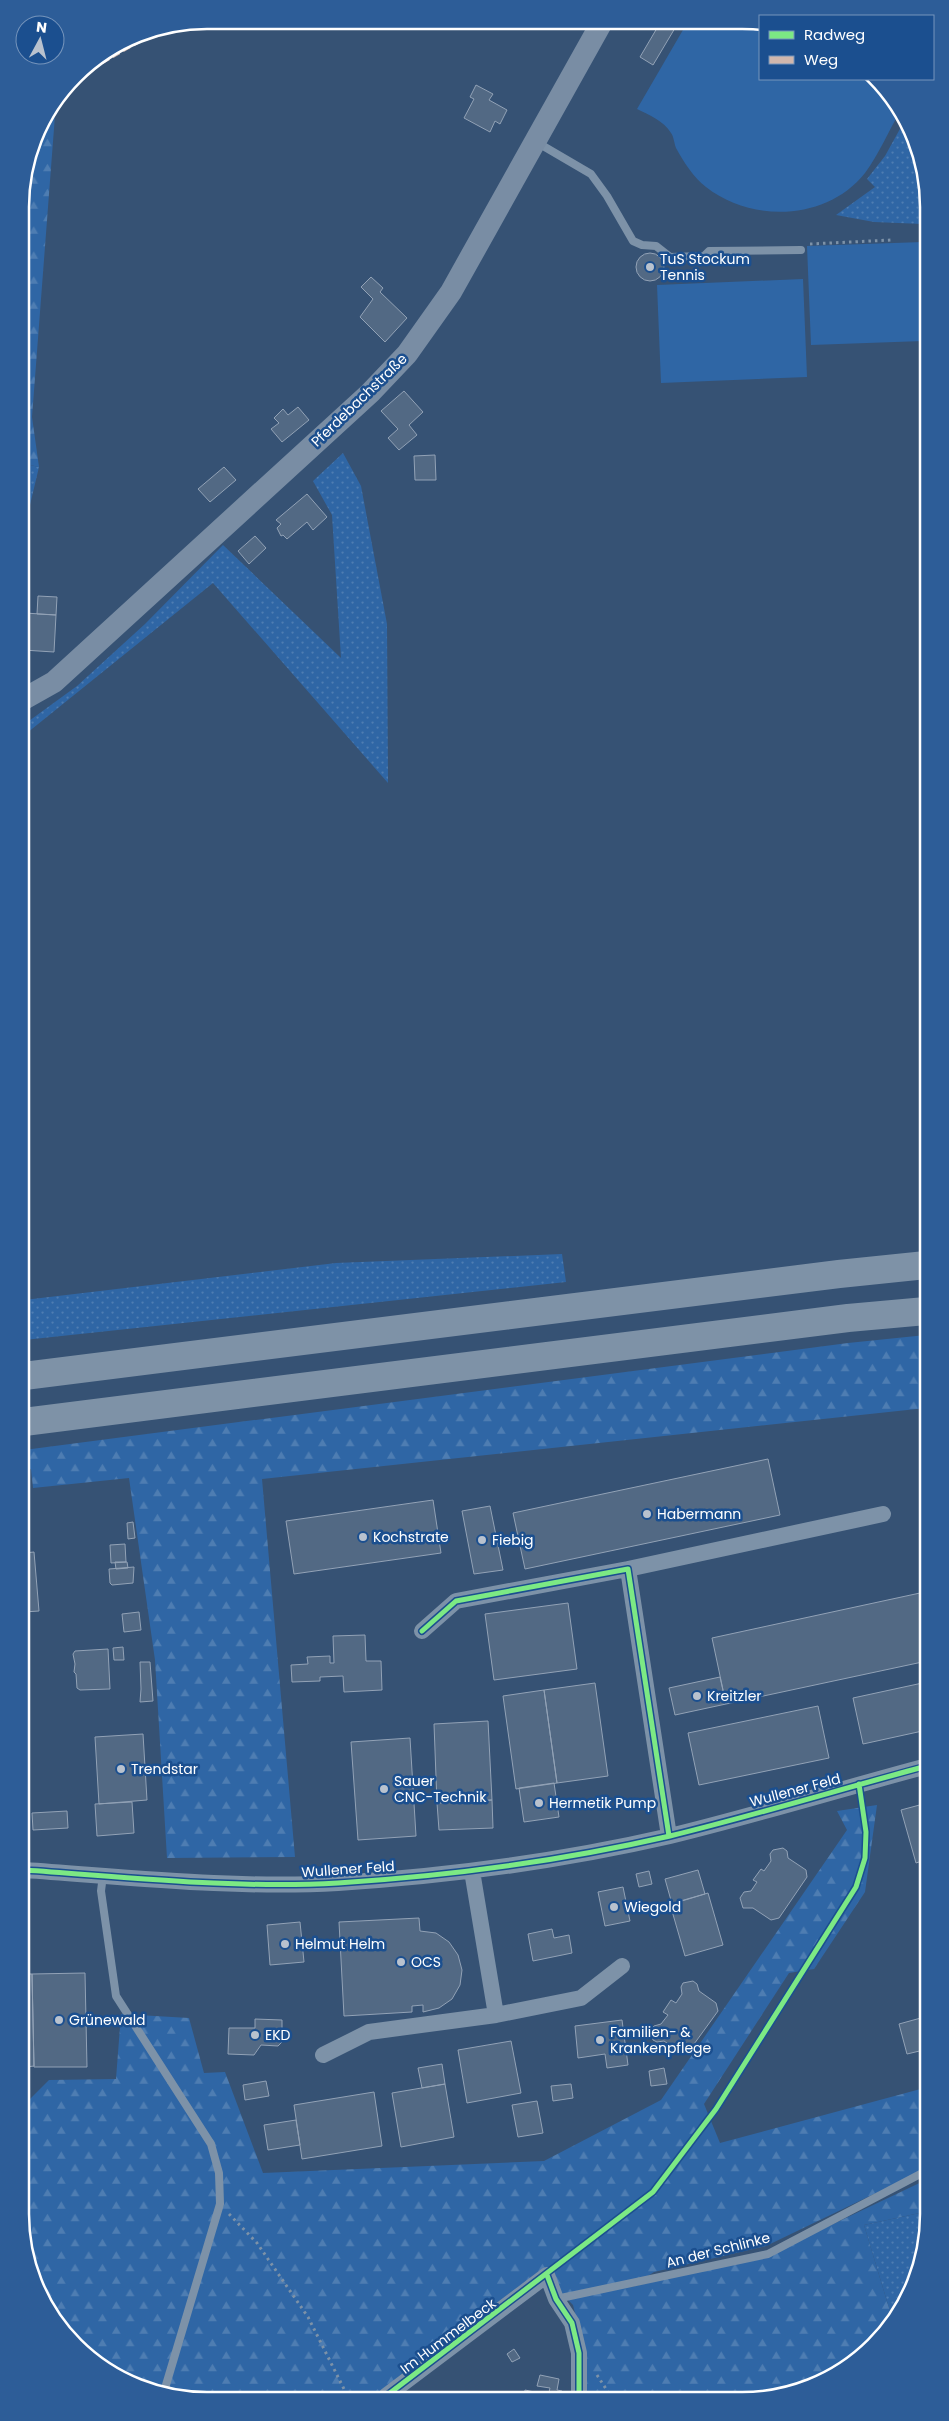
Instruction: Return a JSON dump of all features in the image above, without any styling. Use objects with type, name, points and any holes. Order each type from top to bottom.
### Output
[{"type":"highway","points":[[29,1375],[829,1275],[920,1266]]},
{"type":"highway","points":[[29,1421],[848,1318],[920,1312]]},
{"type":"main road","name":"Pferdebachstraße","points":[[29,696],[54,682],[370,393],[407,354],[451,292],[598,29]]},
{"type":"street","points":[[422,1631],[456,1601],[628,1569],[882,1514]]},
{"type":"street","points":[[628,1569],[669,1836]]},
{"type":"street","name":"Wullener Feld","points":[[29,1870],[297,1884],[337,1883],[472,1871],[568,1856],[669,1836],[920,1768]]},
{"type":"street","points":[[472,1871],[496,2015]]},
{"type":"street","points":[[323,2055],[369,2032],[496,2015],[581,1998],[622,1966]]},
{"type":"street","name":"Im Hummelbeck","points":[[391,2392],[547,2275],[556,2299]]},
{"type":"street","points":[[556,2299],[572,2323],[579,2353],[579,2392]]},
{"type":"lane","points":[[536,142],[591,174],[608,196],[633,241],[642,245],[656,246],[670,257],[704,256],[710,251],[801,250]]},
{"type":"lane","points":[[103,1875],[101,1891],[116,1996],[211,2144],[219,2173],[220,2204],[165,2387]]},
{"type":"lane","name":"An der Schlinke","points":[[556,2299],[768,2254],[920,2174]]},
{"type":"path","points":[[801,250],[808,244],[891,240],[891,243]]},
{"type":"path","points":[[220,2204],[257,2244],[308,2317],[346,2392]]},
{"type":"green space","points":[[684,29],[754,29],[759,29],[759,80],[867,80],[876,89],[896,119],[865,173],[849,189],[831,201],[789,212],[745,207],[724,199],[706,187],[693,174],[682,158],[668,129],[656,119],[637,109]]},
{"type":"green space","points":[[55,115],[32,417],[39,467],[29,465],[29,195],[32,172],[38,150]]},
{"type":"green space","points":[[901,127],[911,150],[917,172],[920,195],[920,224],[874,222],[836,215],[875,187],[867,179],[885,156]]},
{"type":"green space","points":[[920,242],[920,341],[811,345],[807,246]]},
{"type":"green space","points":[[803,279],[807,377],[661,383],[657,285]]},
{"type":"green space","points":[[343,453],[361,486],[387,624],[388,783],[213,583],[29,731],[29,721],[77,686],[145,624],[223,545],[341,658],[332,515],[313,481]]},
{"type":"green space","points":[[29,465],[39,467],[29,505]]},
{"type":"green space","points":[[562,1254],[566,1282],[29,1339],[29,1299],[336,1263]]},
{"type":"green space","points":[[920,1336],[920,1409],[262,1479],[295,1857],[167,1858],[155,1660],[129,1478],[33,1488],[31,1469],[29,1469],[29,1449],[848,1343]]},
{"type":"green space","points":[[877,1805],[865,1892],[814,1969],[789,1973],[704,2104],[720,2143],[920,2089],[920,2172],[766,2246],[654,2272],[631,2287],[770,2254],[920,2183],[920,2213],[864,2225],[890,2312],[876,2332],[860,2348],[841,2362],[810,2379],[765,2391],[583,2392],[585,2354],[573,2305],[541,2272],[379,2392],[195,2392],[172,2389],[139,2379],[108,2362],[89,2348],[73,2332],[59,2313],[42,2282],[30,2237],[29,2100],[49,2080],[116,2079],[121,2014],[189,2018],[204,2073],[225,2072],[263,2173],[544,2161],[661,2100],[847,1830],[837,1811]]},
{"type":"green space","points":[[920,2213],[919,2237],[911,2271],[902,2293],[890,2312],[864,2225]]},
{"type":"building","points":[[656,29],[674,29],[653,65],[640,57]]},
{"type":"building","points":[[476,85],[493,94],[489,100],[507,110],[500,124],[495,121],[490,132],[464,118],[474,99],[470,97]]},
{"type":"building","name":"TuS Stockum Tennis","points":[[650,253],[660,257],[664,267],[660,277],[650,281],[640,277],[636,267],[640,257]]},
{"type":"building","points":[[371,277],[383,288],[380,292],[407,318],[385,342],[360,317],[373,299],[361,287]]},
{"type":"building","points":[[404,391],[423,412],[409,425],[417,435],[399,450],[388,438],[398,429],[381,411]]},
{"type":"building","points":[[298,407],[309,420],[282,442],[271,429],[279,423],[274,418],[283,409],[288,415]]},
{"type":"building","points":[[435,455],[436,480],[415,480],[414,456]]},
{"type":"building","points":[[224,467],[236,480],[210,502],[198,489]]},
{"type":"building","points":[[307,494],[327,517],[313,530],[307,522],[287,539],[283,535],[281,536],[277,528],[281,524],[276,520]]},
{"type":"building","points":[[255,536],[266,548],[249,564],[238,551]]},
{"type":"building","points":[[38,596],[57,597],[56,615],[37,614]]},
{"type":"building","points":[[29,613],[56,615],[54,652],[29,650]]},
{"type":"building","name":"Habermann","points":[[768,1459],[780,1515],[525,1569],[513,1513]]},
{"type":"building","name":"Kochstrate","points":[[433,1500],[441,1553],[294,1574],[286,1521]]},
{"type":"building","name":"Fiebig","points":[[490,1506],[503,1570],[474,1574],[462,1511]]},
{"type":"building","points":[[133,1522],[135,1538],[128,1539],[127,1523]]},
{"type":"building","points":[[125,1544],[126,1562],[111,1563],[110,1545]]},
{"type":"building","points":[[29,1552],[34,1552],[39,1611],[29,1612]]},
{"type":"building","points":[[115,1562],[127,1562],[128,1568],[116,1569]]},
{"type":"building","points":[[134,1567],[133,1583],[112,1585],[110,1583],[109,1569]]},
{"type":"building","points":[[920,1593],[920,1662],[726,1704],[712,1638]]},
{"type":"building","points":[[568,1603],[577,1669],[494,1680],[485,1614]]},
{"type":"building","points":[[139,1612],[141,1630],[124,1632],[122,1614]]},
{"type":"building","points":[[365,1635],[366,1661],[381,1661],[382,1690],[344,1692],[343,1676],[320,1677],[320,1681],[292,1682],[291,1665],[308,1664],[307,1657],[330,1656],[330,1663],[334,1663],[333,1636]]},
{"type":"building","points":[[123,1647],[124,1660],[114,1660],[113,1648]]},
{"type":"building","points":[[108,1649],[110,1689],[80,1690],[77,1688],[73,1654],[75,1651]]},
{"type":"building","points":[[140,1662],[150,1662],[153,1701],[140,1702]]},
{"type":"building","name":"Kreitzler","points":[[720,1677],[726,1704],[675,1715],[669,1688]]},
{"type":"building","points":[[595,1683],[608,1776],[557,1783],[544,1690]]},
{"type":"building","points":[[920,1684],[920,1732],[863,1744],[853,1698]]},
{"type":"building","points":[[544,1690],[557,1783],[516,1789],[503,1696]]},
{"type":"building","points":[[818,1706],[829,1758],[699,1785],[688,1733]]},
{"type":"building","points":[[488,1721],[492,1800],[437,1803],[434,1724]]},
{"type":"building","name":"Trendstar","points":[[143,1734],[147,1800],[99,1804],[95,1737]]},
{"type":"building","name":"Sauer CNC-Technik","points":[[410,1738],[416,1836],[358,1840],[351,1742]]},
{"type":"building","name":"Hermetik Pump","points":[[554,1783],[559,1817],[524,1822],[519,1788]]},
{"type":"building","points":[[492,1800],[493,1828],[439,1830],[437,1803]]},
{"type":"building","points":[[132,1802],[134,1833],[97,1836],[95,1804]]},
{"type":"building","points":[[920,1805],[920,1862],[916,1863],[901,1810]]},
{"type":"building","points":[[67,1811],[68,1828],[33,1830],[32,1813]]},
{"type":"building","points":[[783,1848],[787,1851],[788,1858],[806,1870],[807,1877],[779,1918],[771,1920],[753,1908],[743,1908],[740,1898],[744,1892],[751,1891],[757,1882],[753,1880],[761,1869],[764,1871],[771,1861],[770,1854],[773,1850]]},
{"type":"building","points":[[698,1870],[705,1894],[672,1904],[665,1879]]},
{"type":"building","points":[[649,1871],[652,1884],[639,1887],[636,1874]]},
{"type":"building","name":"Wiegold","points":[[623,1887],[630,1921],[605,1926],[598,1892]]},
{"type":"building","points":[[708,1893],[723,1945],[685,1956],[670,1904]]},
{"type":"building","name":"OCS","points":[[419,1918],[420,1931],[436,1933],[449,1942],[458,1955],[462,1970],[460,1985],[452,1999],[439,2008],[423,2012],[423,2005],[412,2006],[412,2012],[344,2016],[339,1922]]},
{"type":"building","name":"Helmut Helm","points":[[300,1922],[304,1962],[270,1965],[267,1925]]},
{"type":"building","points":[[552,1929],[554,1938],[569,1935],[572,1953],[533,1961],[528,1934]]},
{"type":"building","name":"Grünewald","points":[[85,1973],[87,2067],[34,2067],[32,1974]]},
{"type":"building","points":[[29,1974],[32,1974],[34,2066],[29,2067]]},
{"type":"building","points":[[693,1981],[697,1984],[699,1991],[716,2003],[718,2011],[689,2051],[682,2053],[664,2041],[657,2042],[653,2040],[651,2030],[654,2026],[661,2024],[668,2015],[663,2012],[671,2000],[676,2003],[682,1994],[681,1987],[683,1983]]},
{"type":"building","points":[[920,2018],[920,2051],[907,2054],[899,2024]]},
{"type":"building","name":"EKD","points":[[255,2019],[282,2020],[282,2042],[278,2046],[261,2045],[254,2055],[228,2054],[229,2028],[255,2028]]},
{"type":"building","name":"Familien- & Krankenpflege","points":[[622,2020],[628,2065],[607,2068],[605,2054],[578,2058],[575,2026]]},
{"type":"building","points":[[511,2041],[521,2093],[467,2103],[458,2050]]},
{"type":"building","points":[[442,2064],[445,2084],[422,2088],[418,2068]]},
{"type":"building","points":[[664,2068],[667,2084],[651,2086],[649,2071]]},
{"type":"building","points":[[266,2081],[269,2096],[245,2100],[243,2085]]},
{"type":"building","points":[[445,2084],[454,2137],[401,2147],[392,2093]]},
{"type":"building","points":[[571,2084],[573,2098],[553,2101],[551,2086]]},
{"type":"building","points":[[374,2092],[382,2146],[302,2159],[294,2105]]},
{"type":"building","points":[[537,2101],[543,2133],[518,2137],[512,2105]]},
{"type":"building","points":[[296,2120],[300,2145],[268,2150],[264,2125]]},
{"type":"building","points":[[514,2349],[520,2358],[512,2362],[507,2354]]},
{"type":"building","points":[[540,2375],[559,2379],[557,2390],[562,2392],[549,2392],[550,2388],[537,2386]]},
{"type":"marked path","points":[[114,55],[131,46]]},
{"type":"cycle path","points":[[422,1631],[456,1601],[628,1569],[669,1836]]},
{"type":"cycle path","points":[[29,1870],[182,1881],[260,1884],[338,1883],[463,1872],[588,1853],[670,1836],[920,1768]]},
{"type":"cycle path","points":[[391,2392],[653,2192],[716,2109],[856,1887],[865,1858],[866,1832],[859,1784]]},
{"type":"cycle path","points":[[547,2275],[556,2299],[572,2323],[579,2353],[579,2392]]},
{"type":"place","name":"TuS Stockum Tennis","points":[[650,267]]},
{"type":"place","name":"Habermann","points":[[647,1514]]},
{"type":"place","name":"Kochstrate","points":[[363,1537]]},
{"type":"place","name":"Fiebig","points":[[482,1540]]},
{"type":"place","name":"Kreitzler","points":[[697,1696]]},
{"type":"place","name":"Trendstar","points":[[121,1769]]},
{"type":"place","name":"Sauer CNC-Technik","points":[[384,1789]]},
{"type":"place","name":"Hermetik Pump","points":[[539,1803]]},
{"type":"place","name":"Wiegold","points":[[614,1907]]},
{"type":"place","name":"Helmut Helm","points":[[285,1944]]},
{"type":"place","name":"OCS","points":[[401,1962]]},
{"type":"place","name":"Grünewald","points":[[59,2020]]},
{"type":"place","name":"EKD","points":[[255,2035]]},
{"type":"place","name":"Familien- & Krankenpflege","points":[[600,2040]]}]
